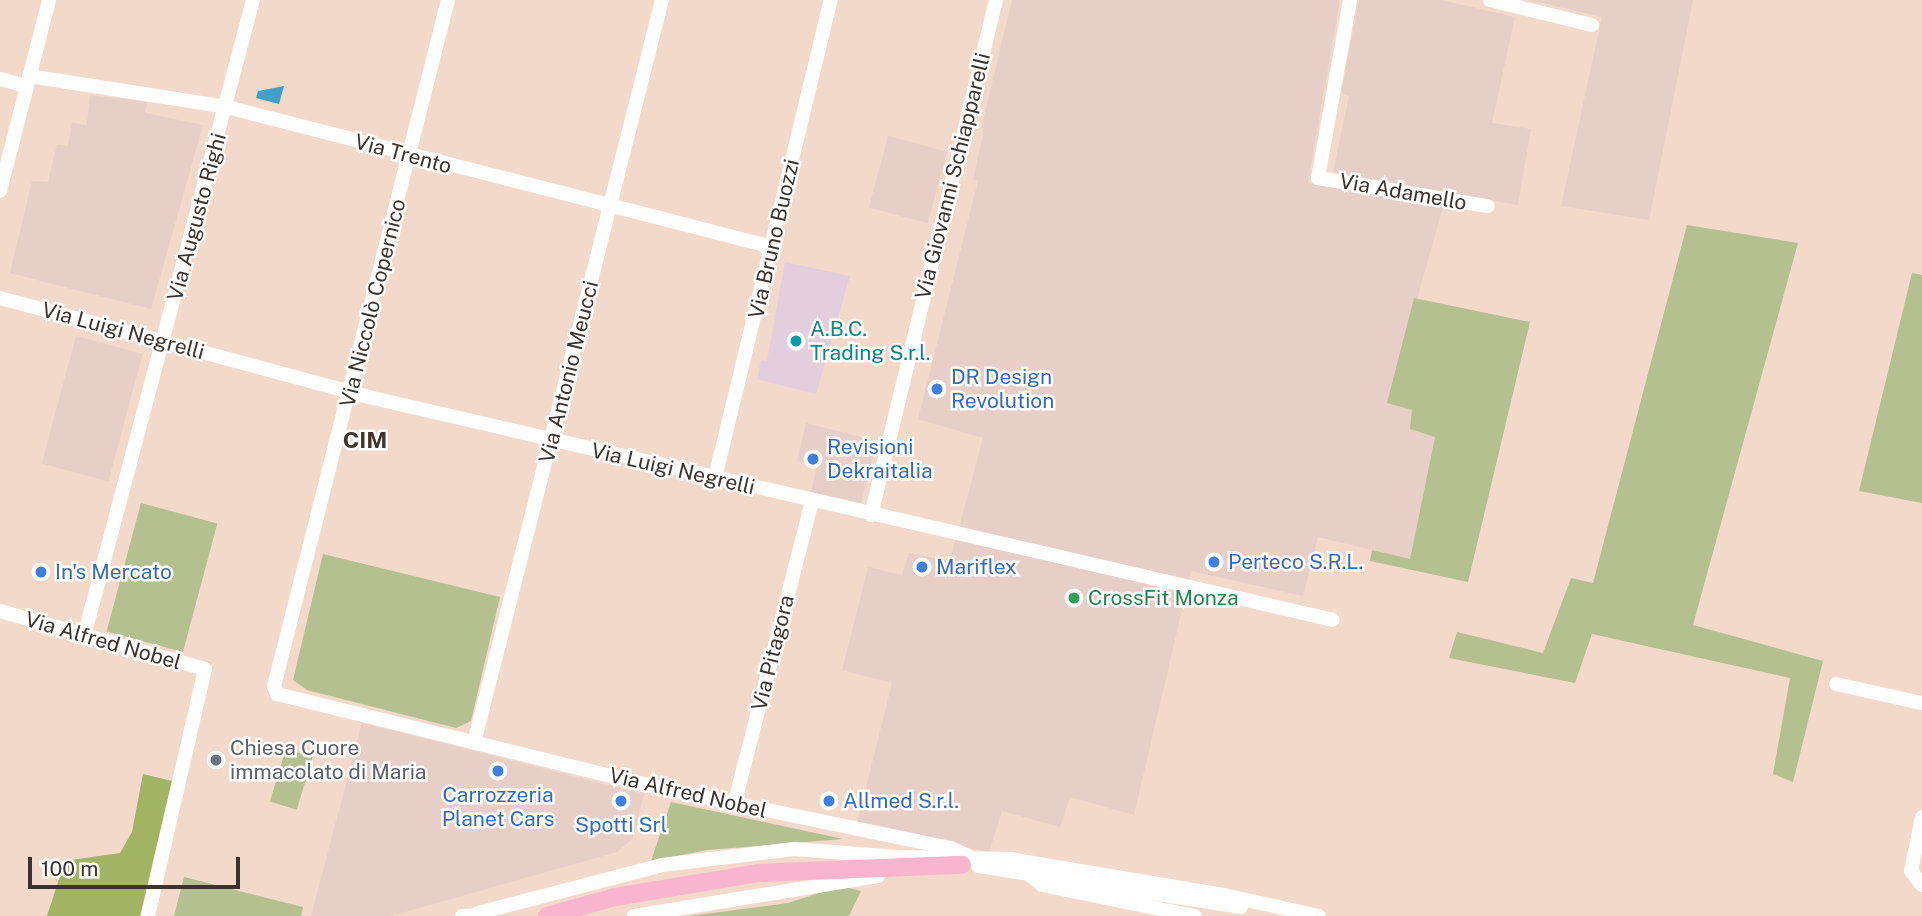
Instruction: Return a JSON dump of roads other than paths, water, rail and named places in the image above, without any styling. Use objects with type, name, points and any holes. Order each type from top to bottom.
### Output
[{"type":"main road","points":[[547,916],[695,882],[898,857]]},
{"type":"main road","points":[[804,869],[965,860]]},
{"type":"street","points":[[0,191],[48,0]]},
{"type":"street","name":"Via Augusto Righi","points":[[85,636],[227,107],[253,0]]},
{"type":"street","name":"Via Niccolò Copernico","points":[[274,687],[351,393],[448,0]]},
{"type":"street","name":"Via Antonio Meucci","points":[[474,743],[553,441],[662,0]]},
{"type":"street","name":"Via Bruno Buozzi","points":[[716,478],[831,0]]},
{"type":"street","name":"Via Giovanni Schiapparelli","points":[[871,515],[996,0]]},
{"type":"street","name":"Via Adamello","points":[[1350,0],[1318,178],[1488,206]]},
{"type":"street","points":[[1490,0],[1592,25]]},
{"type":"street","name":"Via Trento","points":[[0,79],[227,107],[609,208],[761,244],[771,251]]},
{"type":"street","name":"Via Luigi Negrelli","points":[[0,289],[17,303]]},
{"type":"street","name":"Via Luigi Negrelli","points":[[0,299],[351,393],[812,502],[1333,620]]},
{"type":"street","name":"Via Pitagora","points":[[734,805],[812,502]]},
{"type":"street","name":"Via Alfred Nobel","points":[[0,611],[205,670],[148,916]]},
{"type":"street","points":[[1836,684],[1922,703]]},
{"type":"street","name":"Via Alfred Nobel","points":[[274,687],[286,698],[734,805],[951,848],[965,860],[1025,871],[1108,879]]},
{"type":"street","points":[[1922,817],[1911,871],[1922,885]]},
{"type":"street","points":[[462,916],[484,915],[589,881],[727,854],[794,849],[965,860]]},
{"type":"street","points":[[634,916],[965,860]]},
{"type":"street","name":"Via Alfred Nobel","points":[[965,860],[1108,879]]},
{"type":"street","name":"Via Alfred Nobel","points":[[1025,871],[1042,885],[1195,916]]},
{"type":"street","points":[[1108,879],[1303,916]]},
{"type":"street","points":[[1108,879],[1319,916]]},
{"type":"water","points":[[284,86],[279,104],[256,98],[258,91]]},
{"type":"place","name":"A.B.C. Trading S.r.l.","points":[[796,341]]},
{"type":"place","name":"DR Design Revolution","points":[[937,389]]},
{"type":"place","name":"Revisioni Dekraitalia","points":[[813,459]]},
{"type":"place","name":"Perteco S.R.L.","points":[[1214,562]]},
{"type":"place","name":"Mariflex","points":[[922,567]]},
{"type":"place","name":"In's Mercato","points":[[41,572]]},
{"type":"place","name":"CrossFit Monza","points":[[1074,598]]},
{"type":"place","name":"Chiesa Cuore immacolato di Maria","points":[[216,760]]},
{"type":"place","name":"Carrozzeria Planet Cars","points":[[498,771]]},
{"type":"place","name":"Spotti Srl","points":[[621,801]]},
{"type":"place","name":"Allmed S.r.l.","points":[[829,801]]},
{"type":"district","name":"CIM","points":[[365,440]]}]
